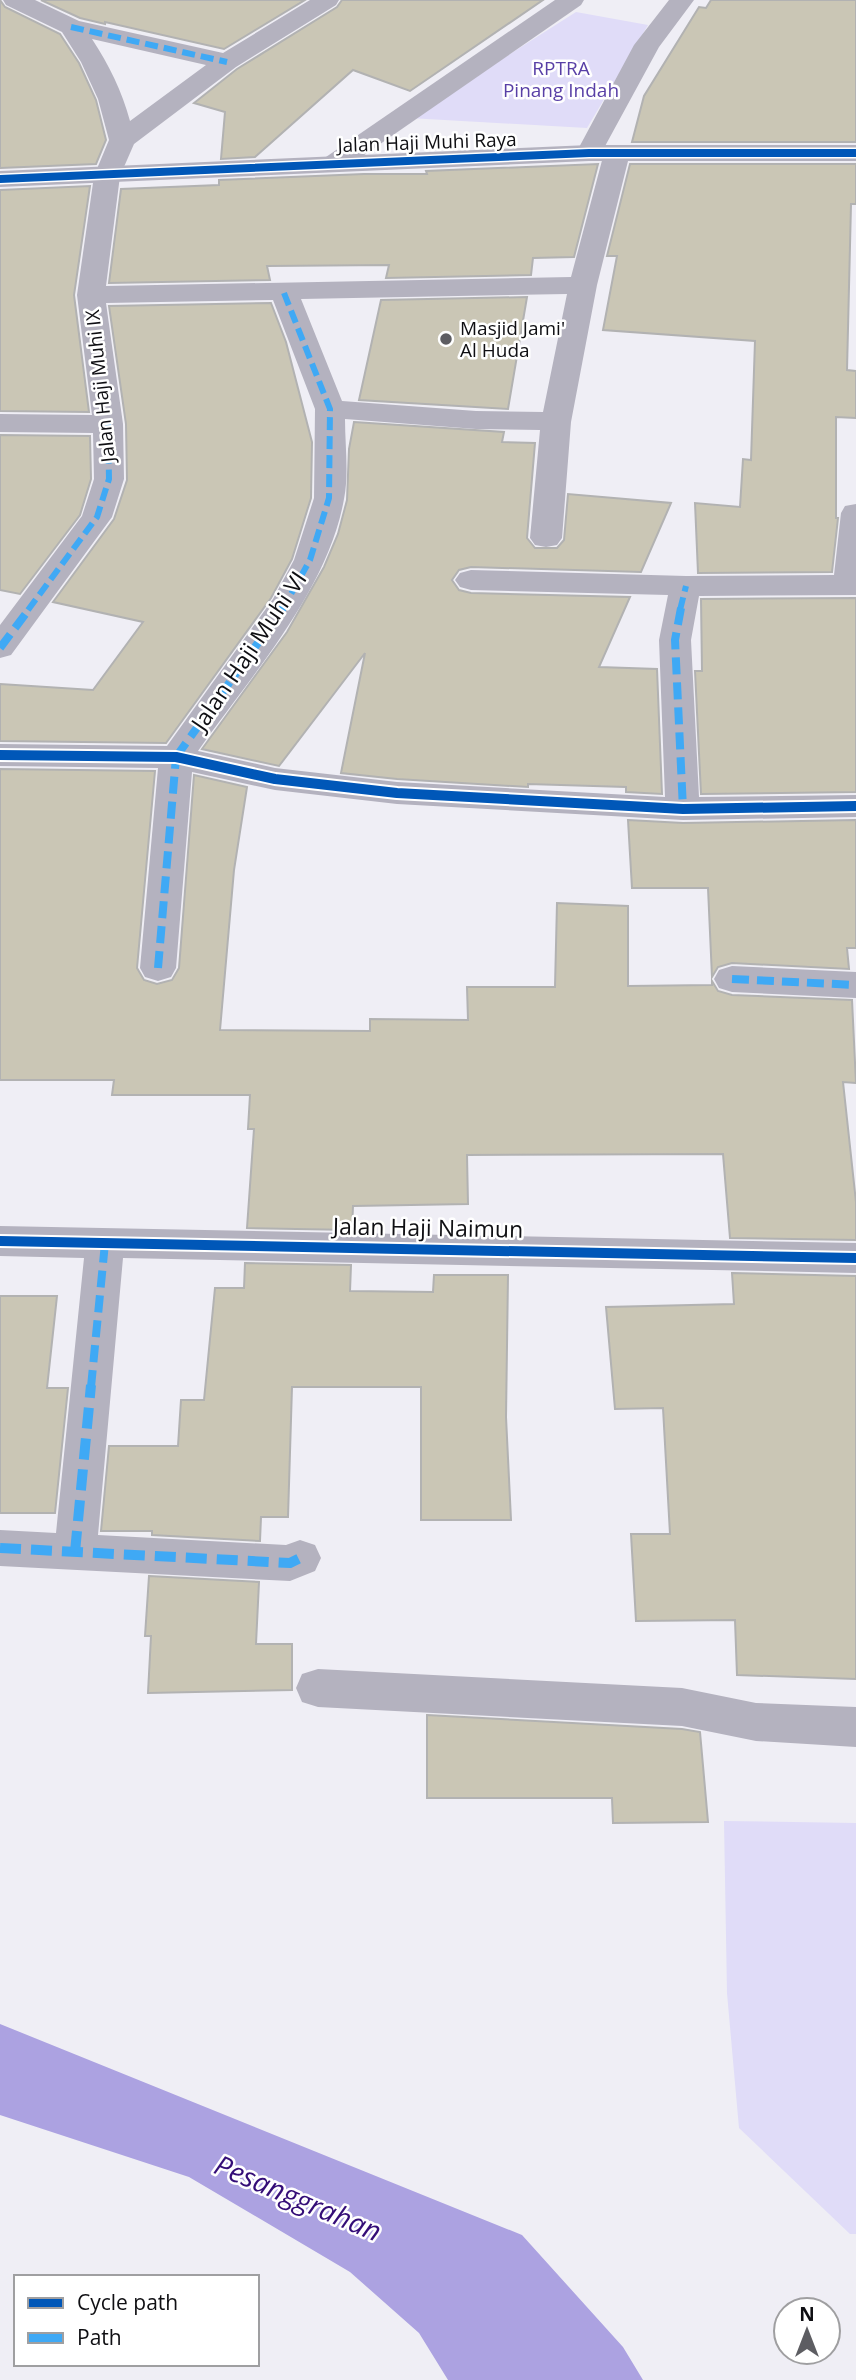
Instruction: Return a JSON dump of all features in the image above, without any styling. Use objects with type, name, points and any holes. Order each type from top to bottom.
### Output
[{"type":"street","points":[[15,0],[71,27],[227,62]]},
{"type":"street","points":[[71,27],[94,62],[111,99],[122,140],[227,62],[327,0]]},
{"type":"street","points":[[335,163],[572,0]]},
{"type":"street","points":[[589,153],[647,45],[682,0]]},
{"type":"street","name":"Jalan Haji Muhi IX","points":[[0,648],[97,517],[109,479],[108,424],[91,295],[107,176],[122,140]]},
{"type":"street","name":"Jalan Haji Muhi Raya","points":[[0,179],[589,153],[856,153]]},
{"type":"street","points":[[546,538],[556,422],[583,285],[617,153]]},
{"type":"street","points":[[91,295],[583,285]]},
{"type":"street","name":"Jalan Haji Muhi VI","points":[[176,757],[288,601],[310,560],[329,498],[330,409],[284,293]]},
{"type":"street","points":[[330,409],[475,420],[556,422]]},
{"type":"street","points":[[0,424],[108,424]]},
{"type":"street","points":[[471,579],[686,586],[852,584],[856,513]]},
{"type":"street","points":[[683,809],[676,627],[686,586]]},
{"type":"street","points":[[0,755],[176,757],[275,779],[397,793],[683,809],[856,806]]},
{"type":"street","points":[[158,968],[176,757]]},
{"type":"street","points":[[732,979],[856,985]]},
{"type":"street","name":"Jalan Haji Naimun","points":[[0,1241],[856,1258]]},
{"type":"street","points":[[75,1552],[105,1243]]},
{"type":"street","points":[[0,1548],[290,1563],[300,1558]]},
{"type":"street","points":[[318,1688],[682,1707],[756,1722],[856,1727]]},
{"type":"green space","name":"RPTRA Pinang Indah","points":[[576,12],[648,25],[587,128],[409,118]]},
{"type":"green space","points":[[724,1821],[856,1823],[856,2234],[850,2234],[739,2128],[727,1993]]},
{"type":"water","name":"Pesanggrahan","points":[[0,2024],[522,2235],[623,2347],[643,2380],[448,2380],[419,2333],[350,2272],[189,2177],[0,2115]]},
{"type":"building","points":[[0,0],[5,7],[60,34],[79,63],[96,100],[106,140],[96,164],[0,168]]},
{"type":"building","points":[[41,0],[305,0],[224,49],[80,18]]},
{"type":"building","points":[[342,0],[543,0],[410,91],[353,70],[255,157],[221,159],[225,112],[194,103],[237,69],[337,7]]},
{"type":"building","points":[[711,0],[856,0],[856,142],[632,142],[644,96],[699,7],[706,8]]},
{"type":"building","points":[[598,164],[574,257],[533,258],[531,275],[386,278],[389,265],[267,266],[270,280],[109,283],[121,189],[219,185],[219,180],[427,174],[426,171]]},
{"type":"building","points":[[630,164],[856,164],[856,204],[851,204],[847,370],[856,371],[856,418],[836,417],[838,518],[832,572],[698,573],[695,503],[740,507],[743,459],[751,460],[755,341],[603,330],[617,256],[607,256]]},
{"type":"building","points":[[90,186],[74,295],[89,412],[0,411],[0,190]]},
{"type":"building","name":"Masjid Jami' Al Huda","points":[[527,297],[508,409],[359,400],[381,300]]},
{"type":"building","points":[[271,303],[286,342],[312,442],[311,498],[292,559],[271,598],[166,743],[0,741],[0,684],[93,690],[143,622],[53,602],[114,519],[127,480],[126,424],[109,306]]},
{"type":"building","points":[[354,422],[504,432],[502,442],[535,443],[527,538],[535,548],[557,548],[564,540],[568,494],[671,503],[641,572],[471,567],[459,570],[452,580],[459,590],[471,593],[630,597],[599,667],[657,669],[662,794],[626,792],[626,787],[528,784],[528,787],[341,773],[365,653],[279,766],[202,749],[287,632],[324,567],[338,534],[347,500],[349,449]]},
{"type":"building","points":[[0,435],[90,436],[91,479],[80,515],[20,594],[0,590]]},
{"type":"building","points":[[856,598],[856,792],[701,794],[695,671],[702,671],[701,599]]},
{"type":"building","points":[[0,769],[155,771],[137,968],[144,980],[157,984],[172,980],[179,968],[194,775],[247,787],[234,870],[220,1030],[370,1031],[370,1019],[468,1020],[467,987],[555,987],[557,903],[628,906],[628,986],[712,985],[712,981],[718,991],[732,995],[852,1000],[856,1083],[843,1082],[856,1202],[856,1240],[730,1238],[723,1154],[467,1155],[468,1204],[353,1206],[352,1230],[247,1228],[254,1129],[248,1129],[250,1095],[112,1095],[114,1080],[0,1080]]},
{"type":"building","points":[[628,820],[683,823],[856,820],[856,948],[847,948],[849,969],[732,963],[718,967],[712,977],[708,888],[632,888]]},
{"type":"building","points":[[245,1263],[351,1265],[350,1291],[433,1292],[434,1275],[508,1275],[506,1417],[511,1520],[421,1520],[421,1387],[292,1387],[288,1517],[261,1517],[260,1541],[152,1535],[152,1531],[101,1531],[109,1446],[178,1446],[181,1400],[204,1400],[215,1288],[244,1288]]},
{"type":"building","points":[[732,1273],[856,1276],[856,1679],[737,1675],[735,1620],[636,1621],[631,1534],[670,1534],[663,1408],[615,1409],[606,1307],[734,1304]]},
{"type":"building","points":[[0,1296],[57,1296],[47,1388],[68,1388],[55,1513],[0,1513]]},
{"type":"building","points":[[149,1576],[259,1582],[256,1644],[292,1644],[292,1690],[148,1693],[151,1636],[145,1636]]},
{"type":"building","points":[[427,1715],[700,1732],[708,1822],[613,1823],[612,1798],[427,1798]]},
{"type":"marked path","points":[[71,27],[227,62]]},
{"type":"marked path","points":[[176,757],[288,601],[310,560],[329,498],[330,409],[284,293]]},
{"type":"marked path","points":[[0,648],[97,517],[109,479],[108,424]]},
{"type":"marked path","points":[[683,809],[675,640],[686,586]]},
{"type":"marked path","points":[[158,968],[176,757]]},
{"type":"marked path","points":[[732,979],[856,985]]},
{"type":"marked path","points":[[75,1552],[105,1243]]},
{"type":"marked path","points":[[0,1548],[290,1563],[300,1558]]},
{"type":"cycle path","points":[[0,179],[589,153],[856,153]]},
{"type":"cycle path","points":[[0,755],[176,757],[275,779],[397,793],[683,809],[856,806]]},
{"type":"cycle path","points":[[0,1241],[856,1258]]},
{"type":"place","name":"Masjid Jami' Al Huda","points":[[446,339]]}]
